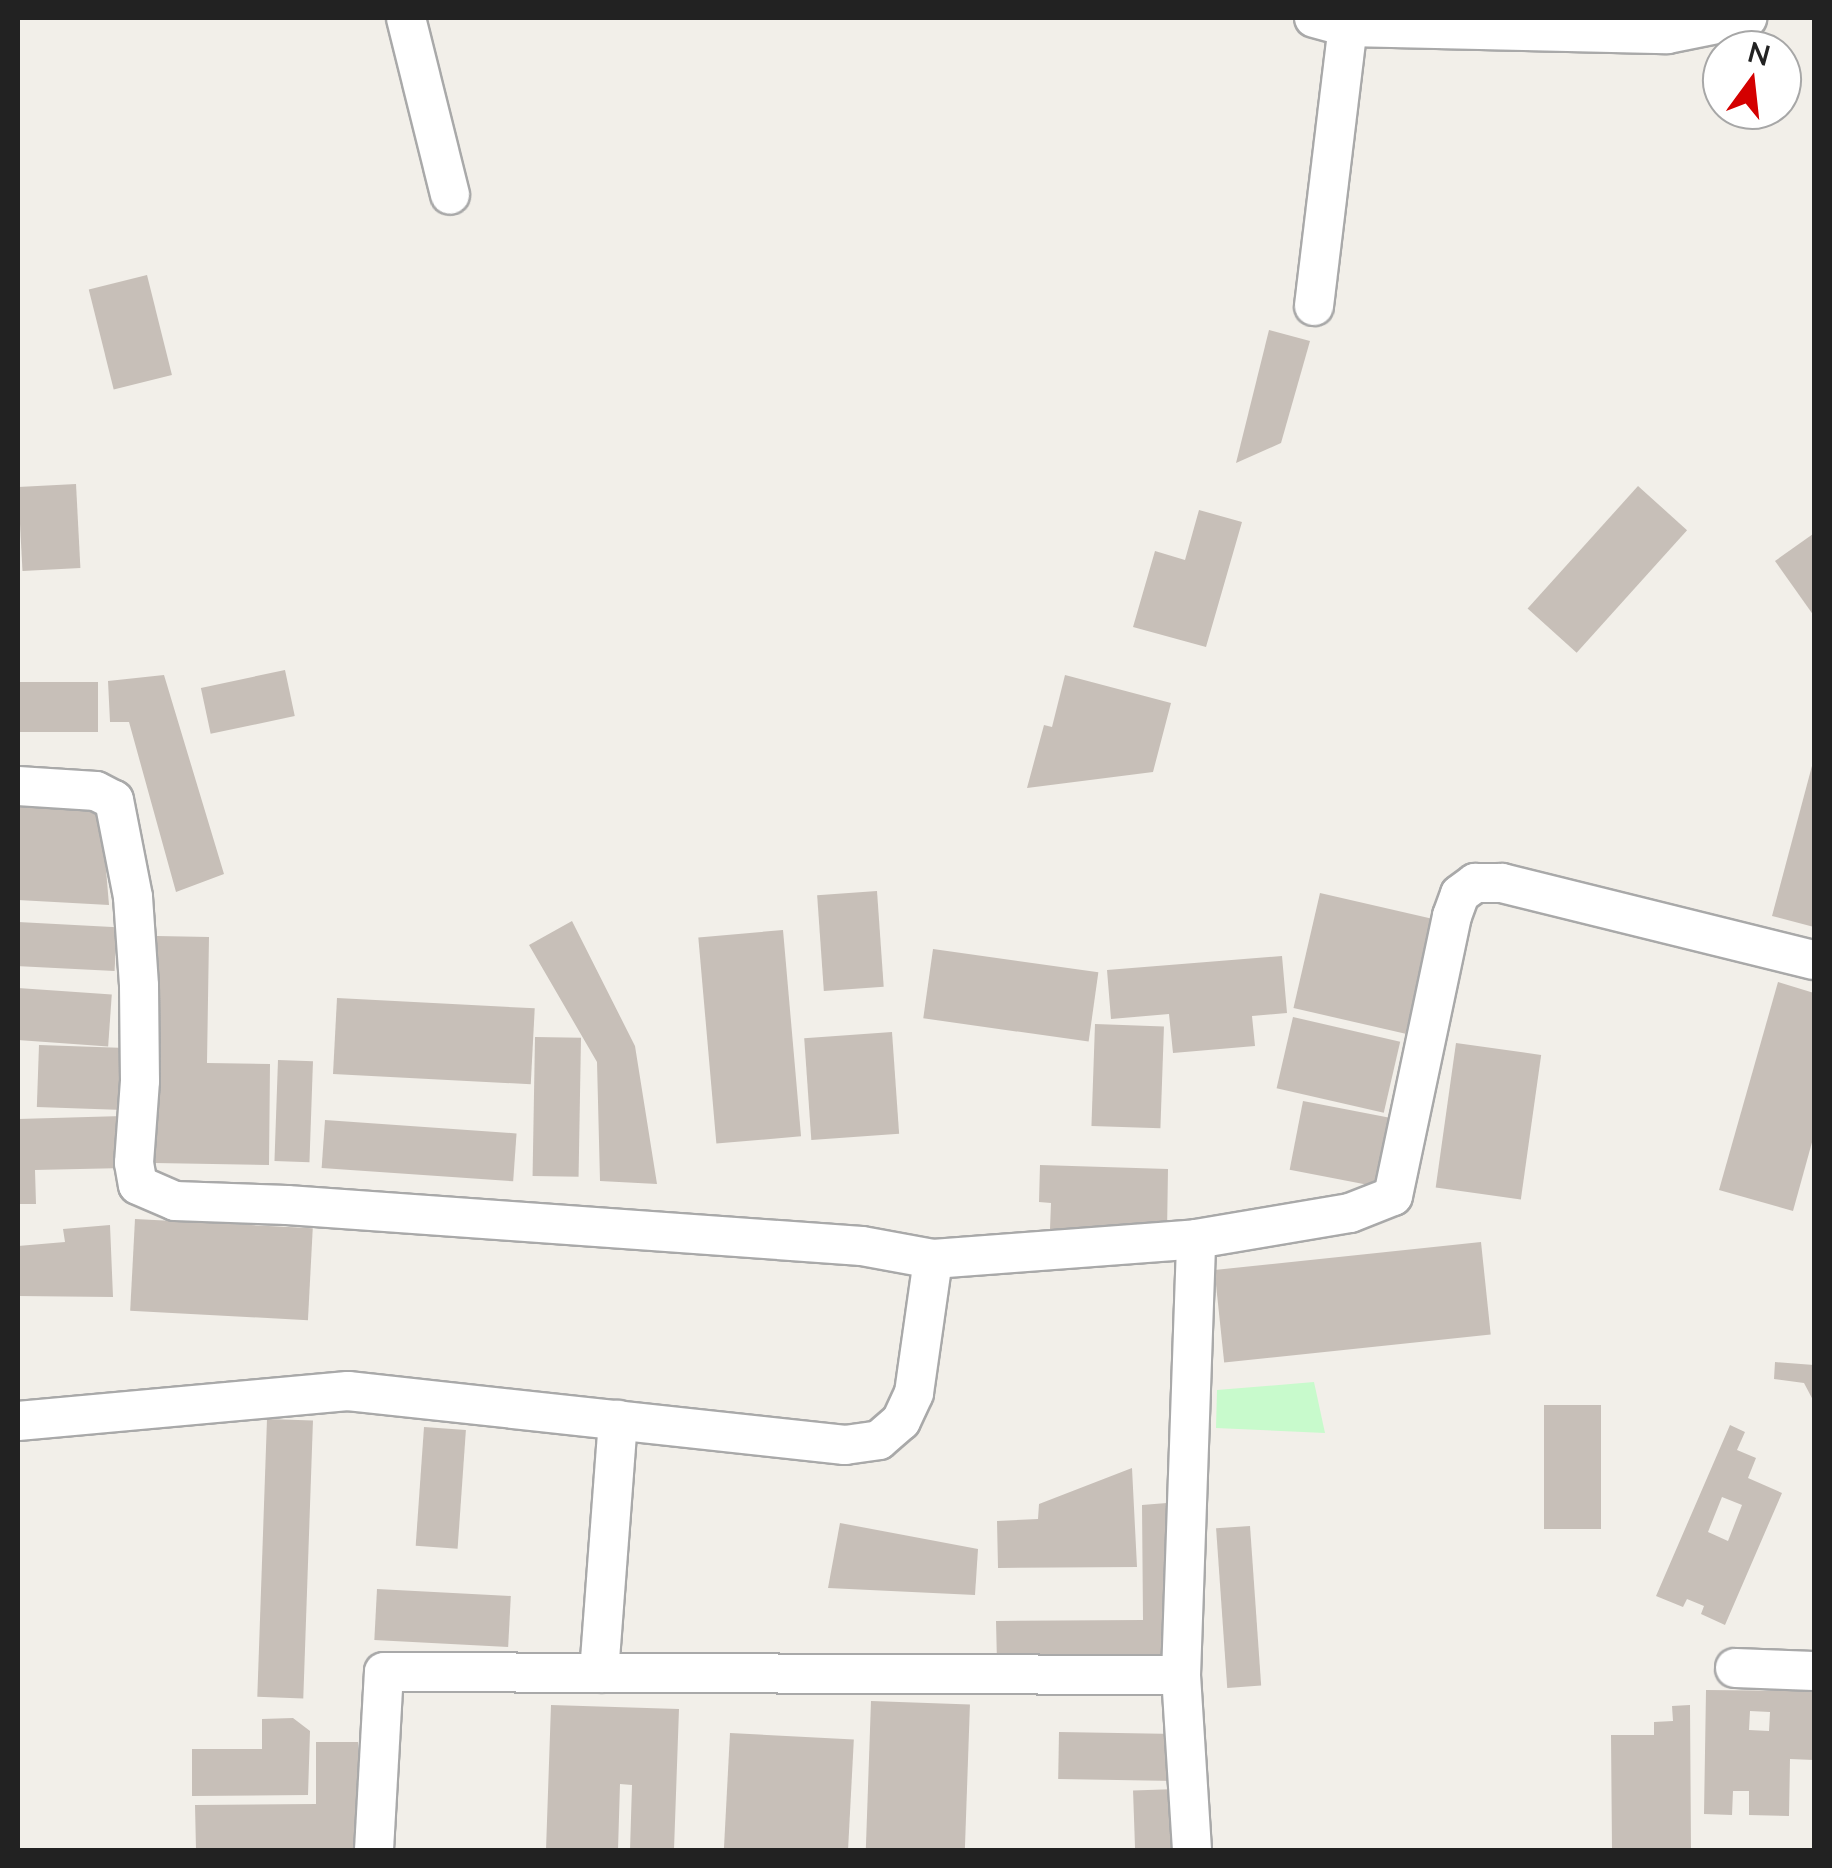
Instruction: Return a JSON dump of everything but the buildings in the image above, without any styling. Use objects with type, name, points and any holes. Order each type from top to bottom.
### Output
[{"type":"street","points":[[406,18],[450,195]]},
{"type":"street","points":[[1314,306],[1331,22],[1667,34],[1747,18]]},
{"type":"street","points":[[18,786],[96,790],[114,800],[132,897],[139,986],[140,1080],[134,1164],[138,1185],[175,1201],[287,1204],[862,1246],[933,1258],[1196,1239],[1350,1213],[1393,1196],[1452,916],[1460,894],[1475,883],[1502,883],[1814,960]]},
{"type":"street","points":[[1192,1850],[1181,1676],[1196,1239]]},
{"type":"street","points":[[18,1421],[348,1392],[845,1445],[880,1440],[901,1420],[914,1393],[933,1258]]},
{"type":"street","points":[[599,1673],[618,1420]]},
{"type":"street","points":[[1735,1668],[1814,1671]]},
{"type":"street","points":[[374,1850],[384,1672],[1181,1676]]},
{"type":"green space","points":[[1314,1382],[1325,1433],[1216,1428],[1217,1390]]}]
